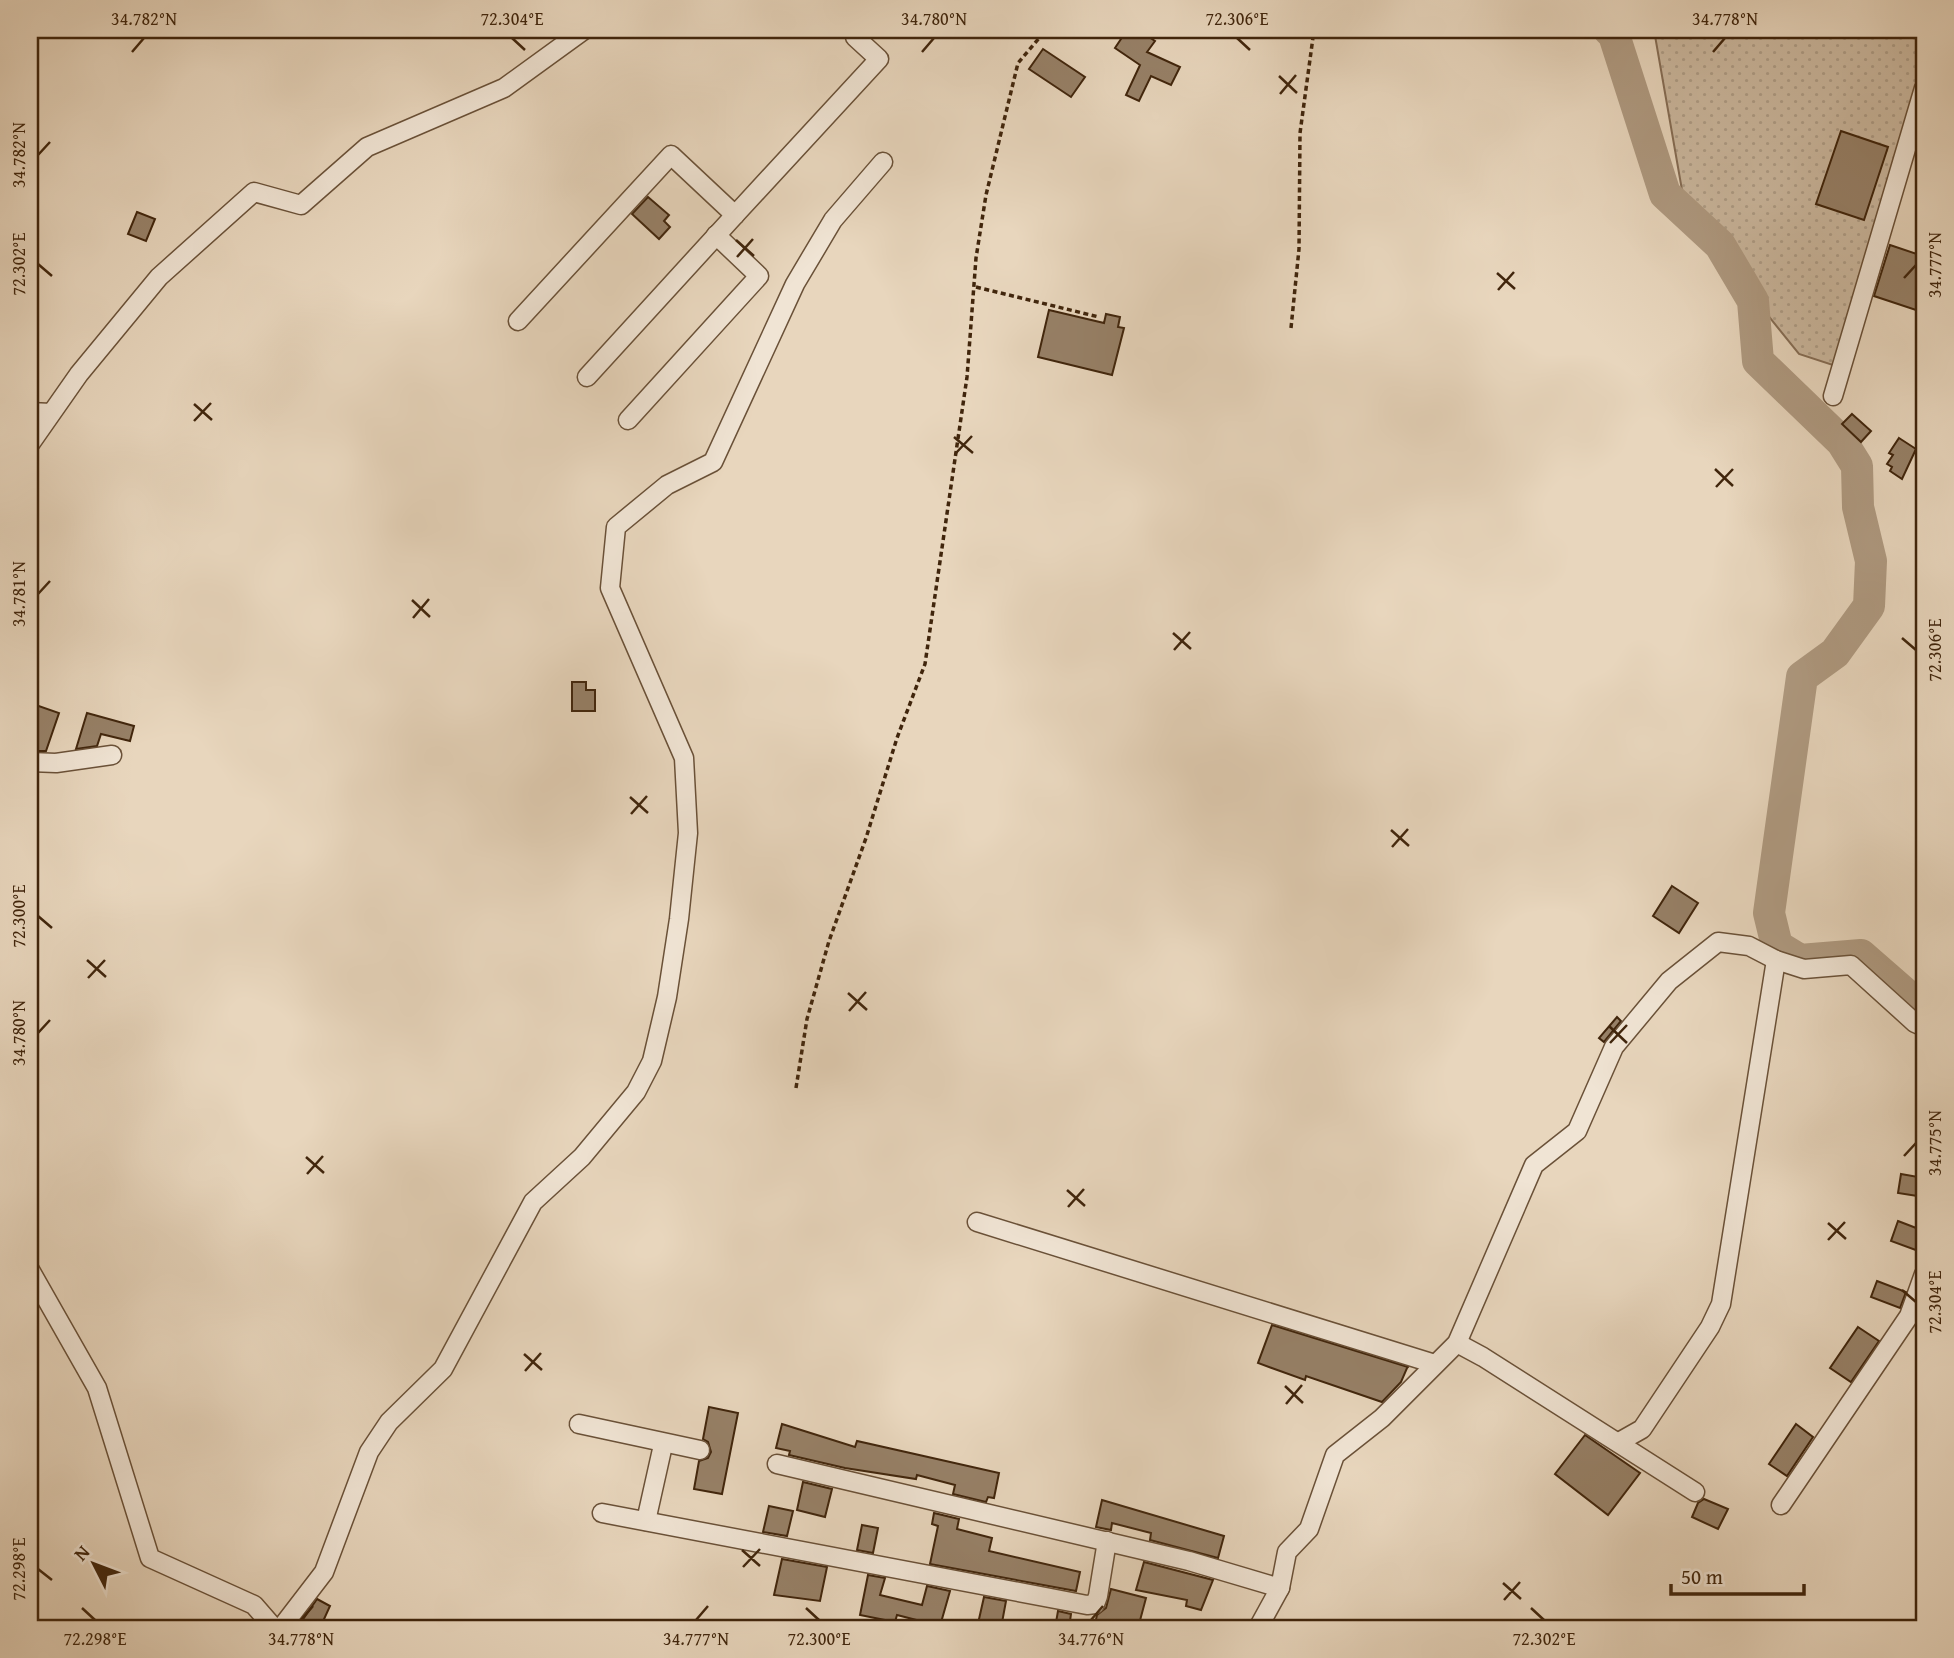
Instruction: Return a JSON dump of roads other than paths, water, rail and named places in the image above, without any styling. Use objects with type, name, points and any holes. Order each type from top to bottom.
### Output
[{"type":"street","points":[[30,444],[51,413],[159,277],[254,192],[301,205],[367,147],[504,88],[584,30]]},
{"type":"street","points":[[587,377],[879,59],[855,37],[854,30]]},
{"type":"street","points":[[1833,396],[1924,88]]},
{"type":"street","points":[[519,321],[671,155],[735,215]]},
{"type":"street","points":[[281,1628],[324,1572],[369,1452],[389,1422],[443,1369],[533,1202],[582,1157],[636,1092],[652,1061],[679,919],[688,832],[684,758],[610,588],[616,527],[667,485],[713,462],[796,284],[833,220],[883,162]]},
{"type":"street","points":[[628,420],[760,276],[716,235]]},
{"type":"street","points":[[30,412],[51,413]]},
{"type":"street","points":[[30,762],[56,764],[112,755]]},
{"type":"street","points":[[1258,1628],[1280,1588],[1287,1552],[1309,1529],[1335,1455],[1382,1418],[1457,1343],[1534,1166],[1577,1131],[1614,1047],[1669,981],[1718,942],[1749,946],[1776,960],[1804,969],[1851,965],[1915,1023],[1924,1027]]},
{"type":"street","points":[[1619,1442],[1642,1429],[1710,1327],[1721,1304],[1776,960]]},
{"type":"street","points":[[977,1222],[1435,1364]]},
{"type":"street","points":[[30,1270],[97,1388],[150,1558],[254,1605],[274,1628]]},
{"type":"street","points":[[1781,1505],[1909,1316],[1924,1274]]},
{"type":"street","points":[[1457,1343],[1695,1492]]},
{"type":"street","points":[[579,1424],[663,1445],[700,1450]]},
{"type":"street","points":[[646,1521],[663,1445]]},
{"type":"street","points":[[777,1464],[1189,1561],[1280,1588]]},
{"type":"street","points":[[602,1513],[1087,1605],[1095,1604],[1098,1596],[1107,1541]]},
{"type":"waterway","points":[[1609,30],[1614,35],[1665,194],[1720,245],[1753,301],[1758,361],[1842,442],[1857,466],[1858,507],[1871,561],[1869,606],[1835,653],[1802,677],[1769,913],[1777,946],[1800,960],[1861,955],[1924,1010]]}]
